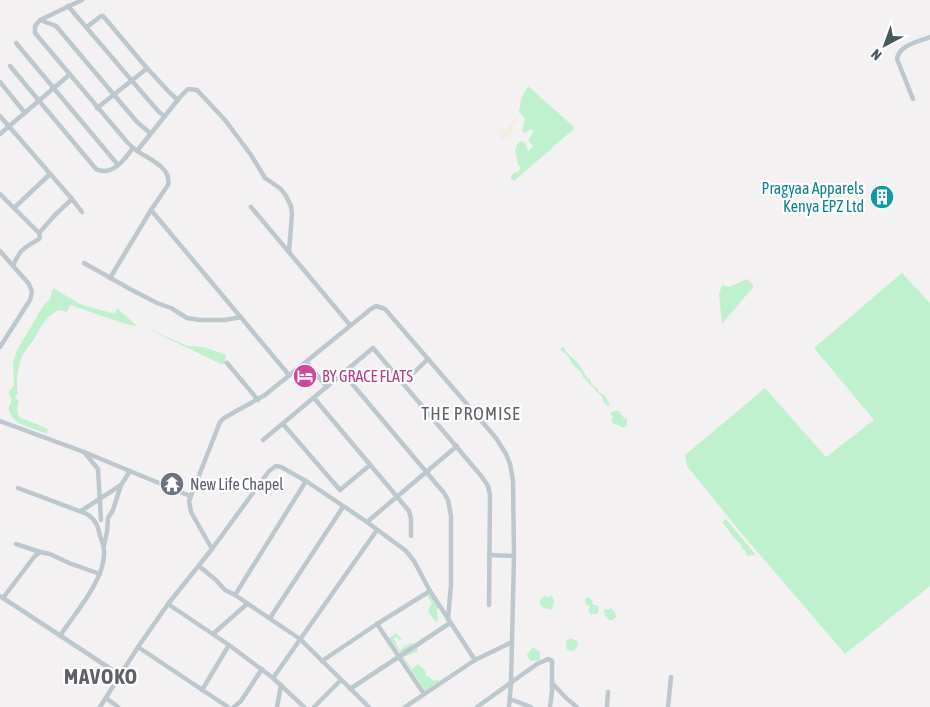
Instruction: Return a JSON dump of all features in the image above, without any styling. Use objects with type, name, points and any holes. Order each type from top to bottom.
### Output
[{"type":"street","points":[[82,0],[40,20],[35,26],[35,33],[127,142],[159,164],[169,180],[110,278]]},
{"type":"street","points":[[68,6],[164,116]]},
{"type":"street","points":[[87,27],[103,16],[146,67],[178,100]]},
{"type":"street","points":[[40,20],[56,26],[137,122],[150,133]]},
{"type":"street","points":[[913,99],[897,59],[898,53],[903,48],[930,36]]},
{"type":"street","points":[[16,43],[118,165]]},
{"type":"street","points":[[10,66],[96,169],[102,172],[108,171],[125,160],[188,89],[197,90],[225,120],[251,155],[265,178],[281,189],[286,196],[291,206],[292,214],[289,252]]},
{"type":"street","points":[[98,108],[145,70],[146,67]]},
{"type":"street","points":[[0,134],[69,75]]},
{"type":"street","points":[[0,82],[25,113]]},
{"type":"street","points":[[0,116],[82,212]]},
{"type":"street","points":[[14,208],[50,174]]},
{"type":"street","points":[[0,194],[39,233]]},
{"type":"street","points":[[13,266],[16,257],[22,249],[39,239],[39,233],[72,199]]},
{"type":"street","points":[[251,207],[350,325]]},
{"type":"street","points":[[151,210],[289,375]]},
{"type":"street","points":[[0,251],[32,289],[32,297],[0,347]]},
{"type":"street","points":[[84,263],[187,318],[225,320],[241,317]]},
{"type":"street","points":[[212,549],[191,512],[189,501],[220,422],[265,395],[371,309],[376,306],[384,309],[496,438],[510,464],[513,481],[514,556],[509,707]]},
{"type":"street","points":[[264,440],[373,348],[486,481],[490,490],[489,605]]},
{"type":"street","points":[[403,383],[428,359]]},
{"type":"street","points":[[306,362],[327,387]]},
{"type":"street","points":[[227,364],[258,400]]},
{"type":"street","points":[[343,373],[448,500],[450,510],[451,585],[449,621]]},
{"type":"street","points":[[314,398],[411,515],[411,536]]},
{"type":"street","points":[[0,421],[84,452],[190,496]]},
{"type":"street","points":[[283,424],[340,490],[370,465]]},
{"type":"street","points":[[367,522],[398,498],[457,446]]},
{"type":"street","points":[[84,452],[98,469],[101,520]]},
{"type":"street","points":[[100,707],[168,604],[212,549],[269,471],[276,466],[306,482],[367,522],[406,551],[475,660]]},
{"type":"street","points":[[103,548],[108,518],[130,471]]},
{"type":"street","points":[[235,595],[306,482]]},
{"type":"street","points":[[81,511],[122,485]]},
{"type":"street","points":[[18,488],[81,511],[95,520],[98,528],[104,552],[100,574],[89,594],[60,636]]},
{"type":"street","points":[[270,618],[343,507]]},
{"type":"street","points":[[95,520],[108,520]]},
{"type":"street","points":[[273,678],[377,530]]},
{"type":"street","points":[[16,544],[50,554],[100,574]]},
{"type":"street","points":[[40,552],[1,597],[120,675]]},
{"type":"street","points":[[489,555],[514,556]]},
{"type":"street","points":[[199,566],[225,590],[300,639],[369,707]]},
{"type":"street","points":[[322,661],[430,591]]},
{"type":"street","points":[[168,604],[262,669],[304,707]]},
{"type":"street","points":[[213,634],[247,604]]},
{"type":"street","points":[[350,689],[449,621]]},
{"type":"street","points":[[377,624],[424,694]]},
{"type":"street","points":[[405,707],[475,660],[512,642]]},
{"type":"street","points":[[202,690],[230,646]]},
{"type":"street","points":[[138,647],[228,707]]},
{"type":"street","points":[[476,707],[537,664],[548,659],[552,661],[550,707]]},
{"type":"street","points":[[234,707],[241,701],[262,669]]},
{"type":"street","points":[[668,707],[671,677]]},
{"type":"street","points":[[314,707],[341,680]]},
{"type":"street","points":[[552,683],[577,707]]},
{"type":"street","points":[[277,707],[281,685]]},
{"type":"street","points":[[607,707],[608,692]]},
{"type":"street","points":[[106,698],[118,707]]},
{"type":"street","points":[[510,700],[531,707]]},
{"type":"green space","points":[[528,86],[575,128],[514,181],[511,179],[511,176],[521,168],[518,165],[515,150],[518,143],[522,141],[525,143],[528,151],[533,147],[528,141],[534,130],[529,130],[525,133],[522,131],[525,118],[519,112],[521,99]]},
{"type":"green space","points":[[902,273],[930,303],[930,586],[845,654],[742,534],[687,466],[685,455],[765,388],[826,457],[874,420],[814,348]]},
{"type":"green space","points":[[747,279],[754,286],[722,324],[719,294],[722,285],[729,287]]},
{"type":"green space","points":[[53,288],[80,304],[115,314],[117,308],[137,326],[125,324],[70,305],[67,312],[58,310],[40,328],[21,359],[17,376],[18,394],[15,397],[19,402],[17,409],[19,417],[48,429],[47,434],[18,423],[12,417],[8,408],[11,400],[8,392],[14,386],[13,363],[17,350],[43,306],[50,299]]},
{"type":"green space","points":[[146,328],[188,346],[204,347],[226,355],[225,364],[221,364]]},
{"type":"green space","points":[[562,347],[579,364],[588,379],[591,379],[592,385],[605,396],[610,405],[608,406],[603,402],[603,398],[573,365],[568,356],[561,351]]},
{"type":"green space","points":[[619,411],[627,419],[627,424],[624,428],[613,423],[611,420],[613,417],[610,413]]},
{"type":"green space","points":[[726,519],[755,554],[747,556],[741,544],[722,522]]},
{"type":"green space","points":[[428,594],[434,599],[439,608],[437,609],[438,622],[428,612],[432,603],[427,596]]},
{"type":"green space","points":[[545,594],[547,597],[552,596],[554,601],[552,610],[540,605],[540,600]]},
{"type":"green space","points":[[586,597],[593,601],[592,604],[598,606],[597,614],[591,614],[588,611],[590,606],[586,605]]},
{"type":"green space","points":[[611,608],[615,612],[616,617],[613,620],[609,620],[605,615],[604,609],[608,610]]},
{"type":"green space","points":[[396,633],[402,639],[400,640],[396,637],[393,639],[400,650],[412,643],[414,645],[401,654],[389,638]]},
{"type":"green space","points":[[571,638],[577,640],[578,645],[574,651],[567,650],[566,646],[567,640]]},
{"type":"green space","points":[[417,647],[418,651],[404,657],[412,669],[418,664],[426,672],[425,674],[434,681],[438,679],[439,681],[425,691],[403,657]]},
{"type":"green space","points":[[533,647],[540,652],[540,659],[537,661],[531,661],[528,658],[527,654]]},
{"type":"sand","points":[[517,116],[517,119],[520,121],[516,122],[512,127],[514,131],[510,133],[511,137],[502,140],[499,132],[507,129]]},
{"type":"place","name":"Pragyaa Apparels Kenya EPZ Ltd","points":[[882,197]]},
{"type":"place","name":"BY GRACE FLATS","points":[[305,376]]},
{"type":"place","name":"New Life Chapel","points":[[172,484]]},
{"type":"district","name":"THE PROMISE","points":[[471,414]]},
{"type":"district","name":"MAVOKO","points":[[101,677]]}]
